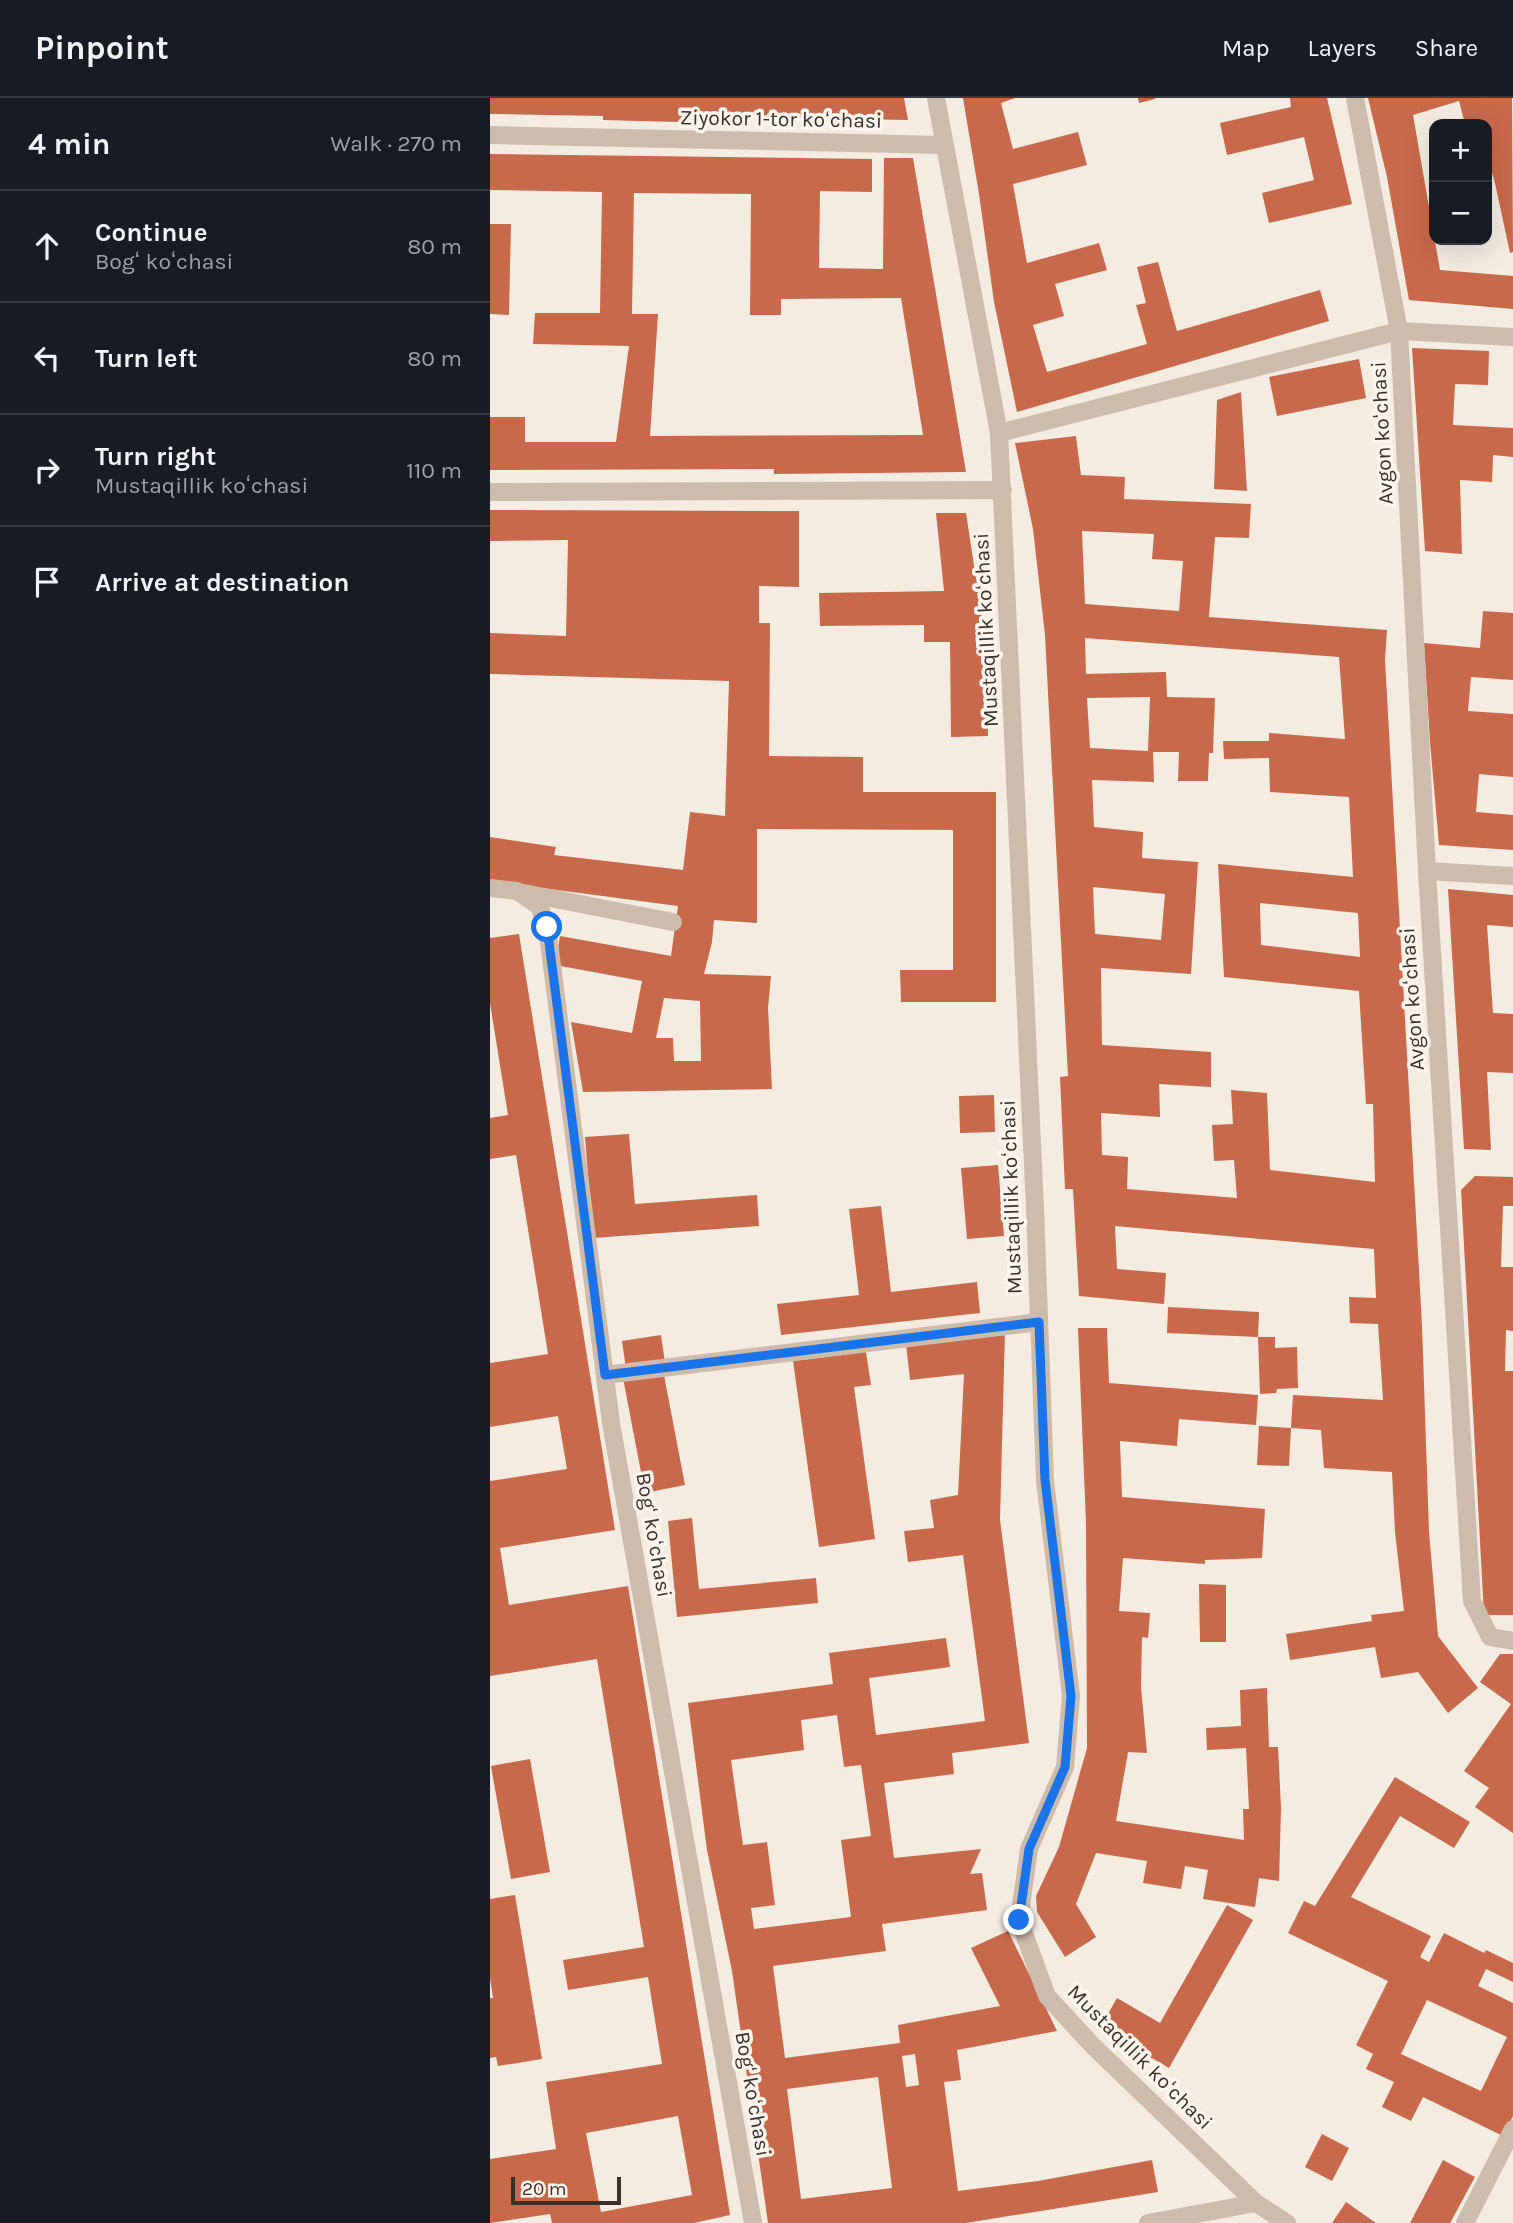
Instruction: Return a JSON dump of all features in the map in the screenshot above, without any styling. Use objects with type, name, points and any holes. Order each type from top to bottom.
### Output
[{"type":"street","name":"Mustaqillik koʻchasi","points":[[936,98],[999,433],[1045,1480],[1071,1696],[1065,1767],[1029,1849],[1019,1920],[1047,1996],[1092,2045],[1256,2203],[1287,2223]]},
{"type":"street","name":"Avgon koʻchasi","points":[[1355,98],[1399,331],[1427,871],[1472,1601],[1490,1637],[1513,1641]]},
{"type":"street","name":"Ziyokor 1-tor koʻchasi","points":[[490,135],[944,145]]},
{"type":"street","name":"Avgon koʻchasi","points":[[1399,331],[1513,337]]},
{"type":"street","points":[[999,433],[1399,331]]},
{"type":"street","points":[[490,492],[1003,490]]},
{"type":"street","points":[[1427,871],[1513,876]]},
{"type":"street","points":[[490,888],[673,922]]},
{"type":"street","name":"Bogʻ koʻchasi","points":[[517,891],[539,906],[547,927],[616,1450],[753,2223]]},
{"type":"street","points":[[605,1375],[1039,1322]]},
{"type":"street","points":[[1465,2223],[1513,2129]]},
{"type":"street","points":[[1149,2223],[1235,2215],[1256,2203]]},
{"type":"building","points":[[490,98],[904,98],[908,120],[716,116],[715,123],[603,120],[603,116],[490,114]]},
{"type":"building","points":[[963,98],[1015,98],[1001,103],[1013,149],[1078,132],[1087,165],[1013,184],[1027,263],[1099,243],[1107,270],[1055,284],[1064,316],[1033,325],[1047,372],[1147,344],[1136,305],[1146,303],[1137,267],[1158,262],[1177,331],[1320,290],[1329,321],[1017,412],[994,302]]},
{"type":"building","points":[[1138,98],[1155,98],[1155,99],[1139,103]]},
{"type":"building","points":[[1290,98],[1327,98],[1352,204],[1269,223],[1262,193],[1314,180],[1304,137],[1227,155],[1220,123],[1291,107]]},
{"type":"building","points":[[1368,98],[1512,98],[1513,252],[1510,253],[1492,172],[1492,119],[1464,119],[1459,101],[1413,115],[1429,207],[1429,245],[1436,245],[1440,270],[1513,276],[1513,309],[1409,300],[1387,177]]},
{"type":"building","points":[[490,154],[872,159],[872,192],[820,191],[819,268],[883,269],[884,158],[913,158],[966,472],[774,474],[774,469],[490,470],[490,417],[525,417],[525,442],[616,442],[629,346],[533,344],[535,313],[600,313],[602,192],[490,190]],"holes":[[[634,193],[751,194],[750,315],[781,315],[781,299],[901,298],[923,435],[650,436],[658,314],[632,314]]]},
{"type":"building","points":[[490,224],[511,224],[509,315],[490,314]]},
{"type":"building","points":[[1412,348],[1489,351],[1488,385],[1455,384],[1453,425],[1513,428],[1513,457],[1493,455],[1492,482],[1460,480],[1462,554],[1425,551]]},
{"type":"building","points":[[1359,359],[1366,398],[1277,416],[1269,377]]},
{"type":"building","points":[[1241,392],[1247,491],[1214,489],[1217,400]]},
{"type":"building","points":[[1076,436],[1081,475],[1125,477],[1124,499],[1251,504],[1249,538],[1215,537],[1209,617],[1387,630],[1385,660],[1422,1325],[1429,1532],[1438,1636],[1478,1688],[1448,1713],[1418,1672],[1381,1678],[1375,1647],[1290,1660],[1286,1634],[1372,1621],[1371,1615],[1404,1611],[1395,1532],[1392,1472],[1324,1468],[1321,1430],[1291,1428],[1293,1395],[1383,1400],[1378,1324],[1350,1323],[1349,1297],[1376,1298],[1374,1249],[1115,1226],[1117,1269],[1166,1273],[1164,1304],[1079,1296],[1073,1189],[1065,1189],[1060,1077],[1068,1076],[1045,635],[1033,529],[1015,443]],"holes":[[[1082,531],[1154,534],[1152,559],[1183,561],[1179,611],[1085,604]],[[1085,638],[1339,657],[1345,739],[1269,733],[1269,741],[1223,741],[1224,759],[1269,758],[1270,792],[1349,797],[1353,877],[1218,864],[1224,977],[1359,991],[1366,1104],[1373,1104],[1375,1182],[1270,1170],[1267,1093],[1231,1090],[1233,1124],[1212,1125],[1214,1161],[1234,1160],[1237,1198],[1127,1189],[1128,1157],[1102,1155],[1101,1113],[1160,1117],[1159,1084],[1211,1087],[1211,1052],[1102,1045],[1101,968],[1191,974],[1198,862],[1142,858],[1143,832],[1094,827],[1092,780],[1154,782],[1153,752],[1179,752],[1178,781],[1208,781],[1209,753],[1213,753],[1215,698],[1167,697],[1166,672],[1086,674]],[[1150,697],[1148,751],[1090,748],[1087,698]],[[1093,887],[1165,894],[1161,940],[1095,934]],[[1260,903],[1358,913],[1360,957],[1261,945]]]},
{"type":"building","points":[[490,510],[799,511],[799,587],[759,586],[759,623],[770,623],[769,756],[863,757],[863,792],[996,792],[996,1002],[901,1002],[900,970],[953,970],[953,830],[757,829],[757,923],[714,920],[704,974],[771,976],[768,1008],[772,1089],[583,1092],[571,1022],[632,1033],[642,981],[555,965],[560,936],[671,956],[678,906],[490,881],[490,837],[556,847],[554,855],[683,870],[690,812],[725,816],[729,681],[490,674],[490,633],[566,636],[568,540],[490,541]],"holes":[[[664,998],[700,1001],[701,1061],[674,1061],[673,1038],[656,1038]]]},
{"type":"building","points":[[936,513],[966,513],[983,624],[983,641],[987,641],[988,736],[951,737],[950,642],[924,642],[924,625],[820,626],[819,593],[944,591]]},
{"type":"building","points":[[1483,611],[1513,613],[1513,680],[1471,677],[1468,711],[1513,714],[1513,777],[1479,774],[1476,812],[1513,815],[1513,850],[1439,845],[1424,643],[1480,648]]},
{"type":"building","points":[[1448,889],[1513,895],[1513,927],[1487,925],[1493,1013],[1513,1014],[1513,1073],[1487,1072],[1491,1150],[1464,1149]]},
{"type":"building","points":[[519,934],[615,1530],[500,1548],[509,1605],[628,1586],[730,2215],[694,2223],[552,2223],[550,2214],[490,2223],[490,2159],[556,2149],[546,2082],[662,2064],[648,1977],[568,1990],[563,1960],[644,1947],[597,1659],[490,1676],[490,1481],[567,1469],[558,1416],[490,1427],[490,1363],[548,1354],[516,1155],[490,1159],[490,1118],[508,1115],[490,1003],[490,938]],"holes":[[[678,2116],[692,2195],[601,2212],[586,2133]]]},
{"type":"building","points":[[994,1095],[995,1132],[960,1133],[959,1096]]},
{"type":"building","points":[[629,1134],[635,1204],[757,1195],[759,1226],[593,1238],[585,1137]]},
{"type":"building","points":[[998,1165],[1004,1236],[967,1239],[961,1168]]},
{"type":"building","points":[[1475,1176],[1513,1177],[1513,1206],[1503,1206],[1501,1267],[1513,1267],[1513,1331],[1506,1330],[1505,1371],[1513,1371],[1513,1615],[1484,1615],[1461,1190]]},
{"type":"building","points":[[881,1206],[891,1292],[977,1282],[980,1313],[781,1335],[777,1304],[859,1295],[849,1209]]},
{"type":"building","points":[[1168,1307],[1259,1312],[1258,1337],[1167,1333]]},
{"type":"building","points":[[1078,1328],[1107,1328],[1109,1383],[1258,1395],[1256,1425],[1179,1419],[1177,1446],[1120,1441],[1122,1497],[1265,1509],[1262,1558],[1205,1560],[1205,1564],[1123,1558],[1119,1611],[1150,1613],[1148,1638],[1142,1637],[1141,1687],[1147,1753],[1128,1752],[1116,1821],[1244,1840],[1243,1809],[1249,1809],[1246,1748],[1207,1750],[1206,1728],[1241,1726],[1240,1690],[1267,1688],[1269,1747],[1278,1747],[1281,1808],[1279,1881],[1259,1878],[1255,1907],[1203,1899],[1208,1870],[1185,1866],[1181,1889],[1143,1883],[1147,1861],[1096,1853],[1076,1904],[1096,1937],[1065,1957],[1037,1912],[1036,1896],[1059,1847],[1087,1748],[1086,1523]]},
{"type":"building","points":[[1005,1331],[1000,1520],[1029,1743],[952,1753],[954,1774],[884,1783],[894,1858],[981,1849],[970,1874],[982,1873],[987,1910],[882,1924],[886,1951],[773,1966],[785,2058],[900,2043],[898,2025],[1000,2006],[971,1948],[1008,1931],[1057,2031],[957,2050],[961,2080],[944,2082],[958,2191],[1038,2181],[1152,2160],[1158,2192],[966,2223],[768,2223],[732,1971],[707,1850],[688,1703],[833,1684],[829,1653],[946,1638],[950,1667],[869,1678],[876,1735],[985,1721],[963,1555],[908,1562],[904,1531],[934,1528],[930,1500],[958,1495],[964,1374],[910,1380],[906,1343]],"holes":[[[837,1715],[844,1767],[861,1765],[871,1836],[841,1840],[851,1917],[754,1929],[751,1908],[775,1905],[767,1842],[743,1845],[731,1760],[804,1750],[801,1720]],[[915,2054],[919,2085],[906,2087],[902,2056]],[[878,2077],[892,2188],[801,2199],[787,2089]]]},
{"type":"building","points":[[661,1335],[665,1363],[626,1369],[622,1341]]},
{"type":"building","points":[[1258,1337],[1275,1337],[1275,1348],[1297,1347],[1298,1388],[1277,1389],[1276,1393],[1260,1394]]},
{"type":"building","points":[[866,1352],[871,1385],[854,1387],[875,1539],[819,1547],[793,1361]]},
{"type":"building","points":[[663,1370],[685,1485],[645,1493],[623,1378]]},
{"type":"building","points":[[1259,1426],[1291,1428],[1289,1466],[1257,1465]]},
{"type":"building","points":[[692,1518],[699,1589],[816,1578],[818,1603],[677,1617],[668,1521]]},
{"type":"building","points":[[1199,1584],[1226,1585],[1226,1642],[1200,1642]]},
{"type":"building","points":[[1500,1654],[1513,1654],[1513,1833],[1475,1807],[1489,1788],[1464,1771],[1511,1704],[1480,1682]]},
{"type":"building","points":[[530,1759],[550,1872],[511,1879],[491,1766]]},
{"type":"building","points":[[1395,1777],[1470,1822],[1454,1848],[1400,1816],[1351,1897],[1431,1936],[1420,1957],[1429,1962],[1444,1933],[1484,1953],[1486,1950],[1513,1963],[1513,1982],[1486,1969],[1478,1986],[1513,2003],[1513,2116],[1503,2136],[1423,2097],[1411,2121],[1382,2107],[1394,2082],[1366,2069],[1373,2054],[1356,2045],[1388,1981],[1288,1933],[1304,1901],[1315,1906]],"holes":[[[1427,2000],[1507,2037],[1481,2091],[1401,2054]]]},
{"type":"building","points":[[515,1895],[542,2059],[498,2066],[496,2057],[490,2058],[490,1998],[493,1998],[490,1978],[490,1899]]},
{"type":"building","points":[[1227,1905],[1253,1920],[1169,2068],[1100,2028],[1117,1998],[1160,2023]]},
{"type":"building","points":[[1322,2134],[1349,2148],[1332,2181],[1305,2167]]},
{"type":"building","points":[[1443,2160],[1475,2177],[1450,2223],[1410,2223]]},
{"type":"building","points":[[1346,2202],[1376,2223],[1332,2223]]},
{"type":"route","points":[[547,927],[605,1375],[1039,1322],[1045,1480],[1071,1696],[1065,1767],[1029,1849],[1019,1920]]}]
